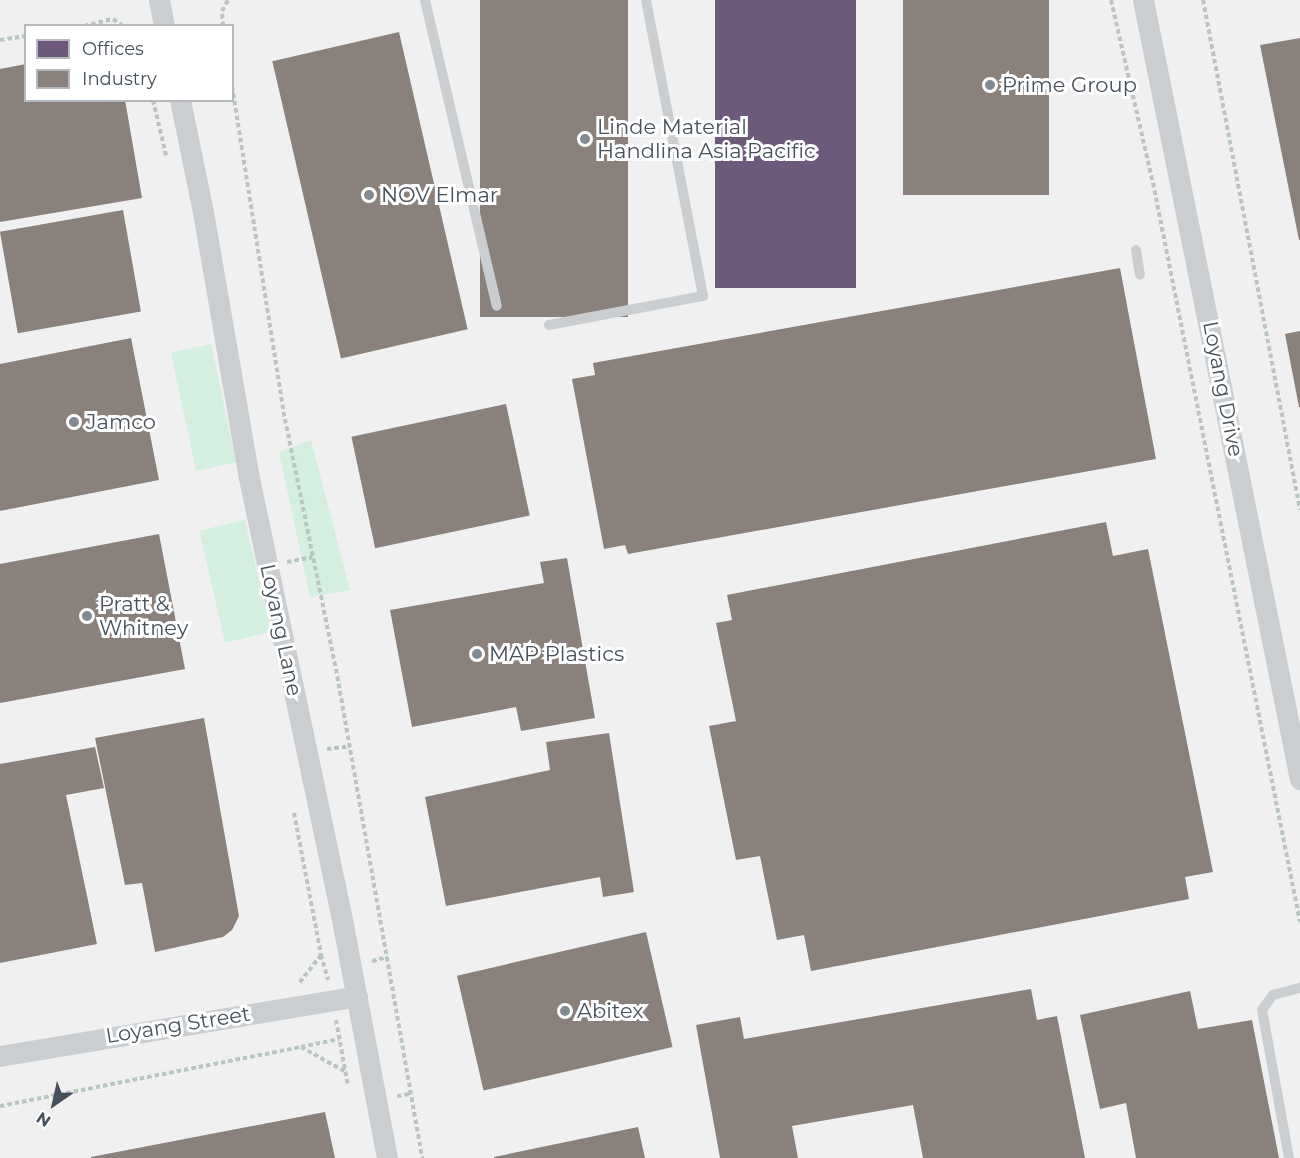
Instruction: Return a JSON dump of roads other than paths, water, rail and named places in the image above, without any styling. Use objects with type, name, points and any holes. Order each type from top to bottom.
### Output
[{"type":"street","points":[[159,0],[164,24]]},
{"type":"street","name":"Loyang Drive","points":[[1143,0],[1295,728],[1300,779]]},
{"type":"street","name":"Loyang Lane","points":[[180,102],[203,212],[249,478],[357,996],[387,1158]]},
{"type":"street","name":"Loyang Street","points":[[0,1056],[80,1040],[357,996]]},
{"type":"lane","points":[[425,0],[497,306]]},
{"type":"lane","points":[[549,326],[703,296],[646,0]]},
{"type":"lane","points":[[1136,250],[1140,275]]},
{"type":"lane","points":[[1289,1158],[1262,1010],[1273,995],[1300,988]]},
{"type":"place","name":"Prime Group","points":[[990,85]]},
{"type":"place","name":"Linde Material Handlina Asia Pacific","points":[[585,139]]},
{"type":"place","name":"NOV Elmar","points":[[369,195]]},
{"type":"place","name":"Jamco","points":[[74,422]]},
{"type":"place","name":"Pratt & Whitney","points":[[87,616]]},
{"type":"place","name":"MAP Plastics","points":[[477,654]]},
{"type":"place","name":"Abitex","points":[[565,1011]]}]
